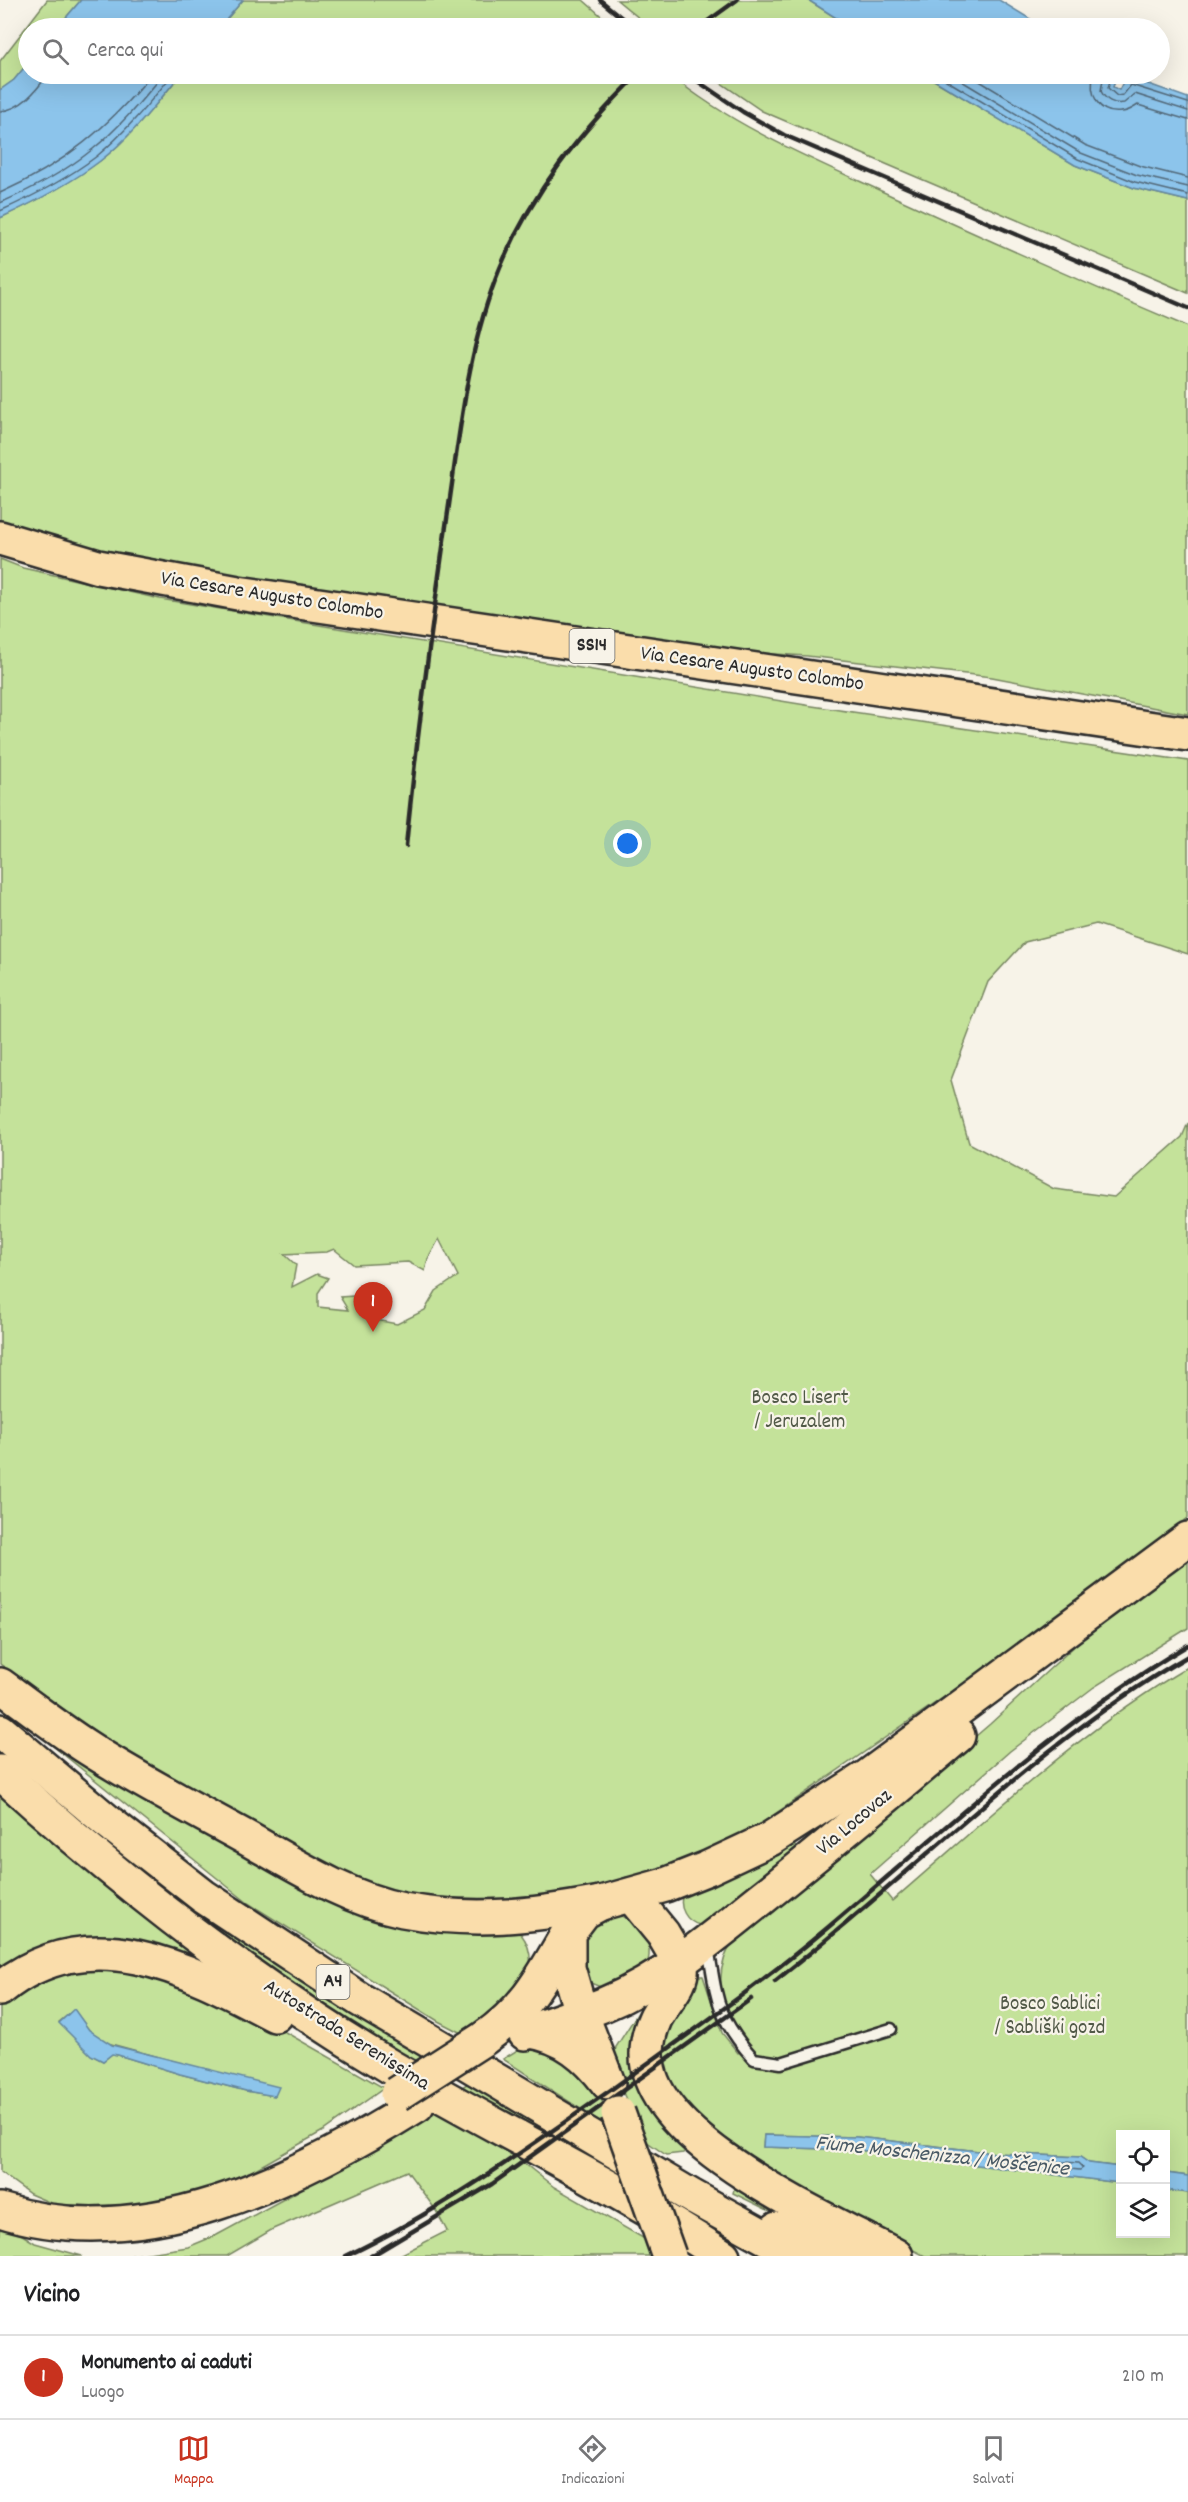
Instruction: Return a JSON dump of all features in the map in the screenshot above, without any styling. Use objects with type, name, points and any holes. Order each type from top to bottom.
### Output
[{"type":"main road","name":"Via Cesare Augusto Colombo","points":[[0,538],[98,567],[238,594],[1188,734]]},
{"type":"main road","name":"Via Locovaz","points":[[490,2044],[525,2004],[568,1933],[585,1912],[708,1868],[770,1839],[867,1778],[1188,1539]]},
{"type":"main road","name":"Via Locovaz","points":[[490,2044],[623,1998],[680,1963],[834,1841],[970,1726],[1106,1601]]},
{"type":"main road","points":[[0,1685],[70,1735],[136,1777],[321,1880],[356,1895],[400,1909],[463,1918],[539,1914],[616,1899],[663,1934],[680,1963],[681,1974],[655,2019],[647,2048],[648,2069],[656,2089],[666,2104],[698,2140],[742,2172],[896,2256]]},
{"type":"main road","name":"Autostrada Serenissima","points":[[0,1731],[107,1821],[203,1896],[358,1999],[691,2196]]},
{"type":"main road","name":"Autostrada Serenissima","points":[[0,1772],[89,1852],[167,1916],[402,2088],[624,2197],[723,2256]]},
{"type":"main road","points":[[568,1933],[568,1968],[581,2013],[669,2256]]},
{"type":"main road","points":[[0,1989],[28,1970],[51,1960],[74,1954],[104,1952],[138,1956],[167,1963],[219,1985],[314,2036],[363,2058],[402,2088]]},
{"type":"main road","points":[[607,2082],[606,2058],[610,2038],[626,2007],[644,1986]]},
{"type":"main road","points":[[530,2031],[547,2034],[579,2051],[607,2082]]},
{"type":"main road","points":[[0,2185],[34,2208],[70,2219],[117,2224],[164,2218],[211,2203],[263,2178],[402,2088],[490,2044]]},
{"type":"main road","points":[[0,2210],[40,2232],[74,2242],[125,2243],[181,2233],[246,2209],[402,2088]]},
{"type":"main road","name":"A4","points":[[691,2196],[763,2256]]},
{"type":"main road","name":"A4","points":[[691,2196],[774,2256]]},
{"type":"main road","name":"A4","points":[[691,2196],[801,2256]]},
{"type":"main road","name":"A4","points":[[691,2196],[812,2256]]},
{"type":"main road","name":"A4","points":[[691,2196],[828,2256]]},
{"type":"main road","name":"A4","points":[[691,2196],[851,2256]]},
{"type":"lane","points":[[707,1942],[716,1998],[724,2021],[754,2058],[781,2063],[891,2029]]},
{"type":"green space","points":[[47,0],[81,0],[66,18],[33,18]]},
{"type":"green space","points":[[243,0],[583,0],[604,18],[228,18]]},
{"type":"green space","points":[[617,0],[808,0],[836,18],[639,18]]},
{"type":"green space","points":[[18,38],[18,75],[0,90],[0,61]]},
{"type":"green space","points":[[173,84],[682,84],[748,127],[805,156],[1188,327],[1188,714],[992,677],[807,656],[709,650],[79,552],[0,525],[0,218],[52,192],[100,161],[133,131]]},
{"type":"green space","points":[[723,84],[941,84],[1075,165],[1134,188],[1188,201],[1188,293],[762,111]]},
{"type":"green space","name":"Bosco Lisert / Jeruzalem","points":[[0,559],[23,568],[160,599],[812,706],[1188,761],[1188,954],[1096,924],[1025,942],[988,982],[951,1080],[969,1143],[1054,1189],[1114,1197],[1182,1137],[1188,1123],[1188,1518],[1019,1645],[756,1827],[643,1878],[522,1899],[411,1897],[301,1858],[175,1787],[0,1664]],"holes":[[[439,1239],[458,1276],[436,1291],[425,1310],[397,1324],[370,1319],[354,1296],[340,1297],[348,1310],[318,1307],[318,1293],[328,1278],[317,1274],[292,1287],[296,1265],[284,1254],[327,1252],[334,1249],[354,1265],[408,1262],[425,1271],[428,1259]]]},
{"type":"green space","name":"Bosco Sablici / Sabliški gozd","points":[[1188,1552],[1188,1628],[1094,1687],[1010,1751],[870,1874],[892,1901],[1072,1747],[1110,1718],[1188,1667],[1188,2176],[1170,2174],[1170,2130],[1116,2130],[1116,2166],[1089,2163],[1080,2157],[996,2153],[857,2137],[764,2135],[763,2147],[858,2150],[1116,2182],[1116,2238],[1170,2238],[1170,2191],[1188,2193],[1188,2256],[925,2256],[732,2157],[666,2086],[659,2035],[696,1976],[703,1976],[722,2033],[738,2053],[747,2047],[732,2019],[722,1993],[722,1966],[727,1951],[736,1936],[856,1839],[990,1724],[1119,1605]]},
{"type":"green space","points":[[12,1713],[192,1826],[521,1934],[530,1955],[530,1971],[526,1986],[512,2002],[467,2036],[438,2021],[248,1903]]},
{"type":"green space","points":[[0,1794],[128,1905],[211,1968],[171,1954],[0,1977]]},
{"type":"green space","points":[[792,1842],[797,1849],[795,1854],[714,1919],[700,1925],[691,1921],[684,1913],[683,1894]]},
{"type":"green space","points":[[130,1856],[434,2057],[420,2066],[291,1985],[230,1943],[135,1867]]},
{"type":"green space","points":[[615,1914],[624,1917],[639,1928],[648,1942],[648,1960],[645,1969],[603,1988],[588,1982],[575,1947],[584,1929]]},
{"type":"green space","points":[[142,1966],[278,2028],[384,2088],[323,2131],[225,2186],[155,2210],[67,2210],[30,2194],[0,2172],[0,2002],[46,1973]],"holes":[[[74,2010],[89,2030],[104,2042],[236,2078],[275,2096],[180,2074],[118,2055],[112,2054],[103,2061],[91,2055],[59,2022]]]},
{"type":"green space","points":[[648,1997],[636,2060],[821,2236],[733,2193],[734,2189],[721,2173],[686,2150],[683,2153],[666,2155],[643,2139],[615,2074],[614,2056],[616,2047]]},
{"type":"green space","points":[[535,2042],[597,2084],[610,2128],[503,2059],[527,2044]]},
{"type":"green space","points":[[476,2078],[553,2121],[534,2134],[459,2089]]},
{"type":"green space","points":[[428,2109],[490,2136],[554,2187],[657,2246],[660,2256],[398,2256],[447,2231],[435,2209],[407,2171],[273,2229],[227,2256],[129,2256],[188,2247],[217,2235],[293,2194]]},
{"type":"green space","points":[[0,2221],[35,2243],[82,2256],[0,2256]]},
{"type":"water","points":[[81,0],[243,0],[228,18],[66,18]]},
{"type":"water","points":[[808,0],[999,0],[1029,18],[836,18]]},
{"type":"water","points":[[18,75],[18,84],[173,84],[133,131],[100,161],[52,192],[0,218],[0,90]]},
{"type":"water","points":[[941,84],[1114,84],[1113,87],[1119,90],[1122,84],[1149,84],[1188,98],[1188,201],[1134,188],[1075,165]]},
{"type":"water","points":[[74,2009],[89,2030],[112,2045],[279,2087],[275,2096],[180,2074],[118,2055],[112,2054],[103,2061],[91,2055],[59,2023]]},
{"type":"water","name":"Fiume Moschenizza / Moščenice","points":[[764,2135],[857,2137],[996,2153],[1080,2157],[1089,2163],[1116,2166],[1116,2182],[858,2150],[763,2147]]},
{"type":"water","points":[[1170,2174],[1188,2176],[1188,2193],[1170,2191]]},
{"type":"railway","points":[[600,0],[622,18]]},
{"type":"railway","points":[[712,18],[737,0]]},
{"type":"railway","points":[[406,846],[425,679],[461,419],[480,327],[500,268],[527,214],[578,140],[629,84]]},
{"type":"railway","points":[[702,84],[743,112],[784,135],[1188,308]]},
{"type":"railway","points":[[346,2256],[416,2219],[482,2178],[580,2112],[693,2031],[800,1950],[1046,1743],[1139,1676],[1188,1645]]},
{"type":"railway","points":[[775,1981],[1027,1769],[1132,1691],[1188,1656]]},
{"type":"railway","points":[[371,2256],[492,2184],[751,1999]]},
{"type":"place","name":"Monumento ai caduti","points":[[373,1332]]}]
